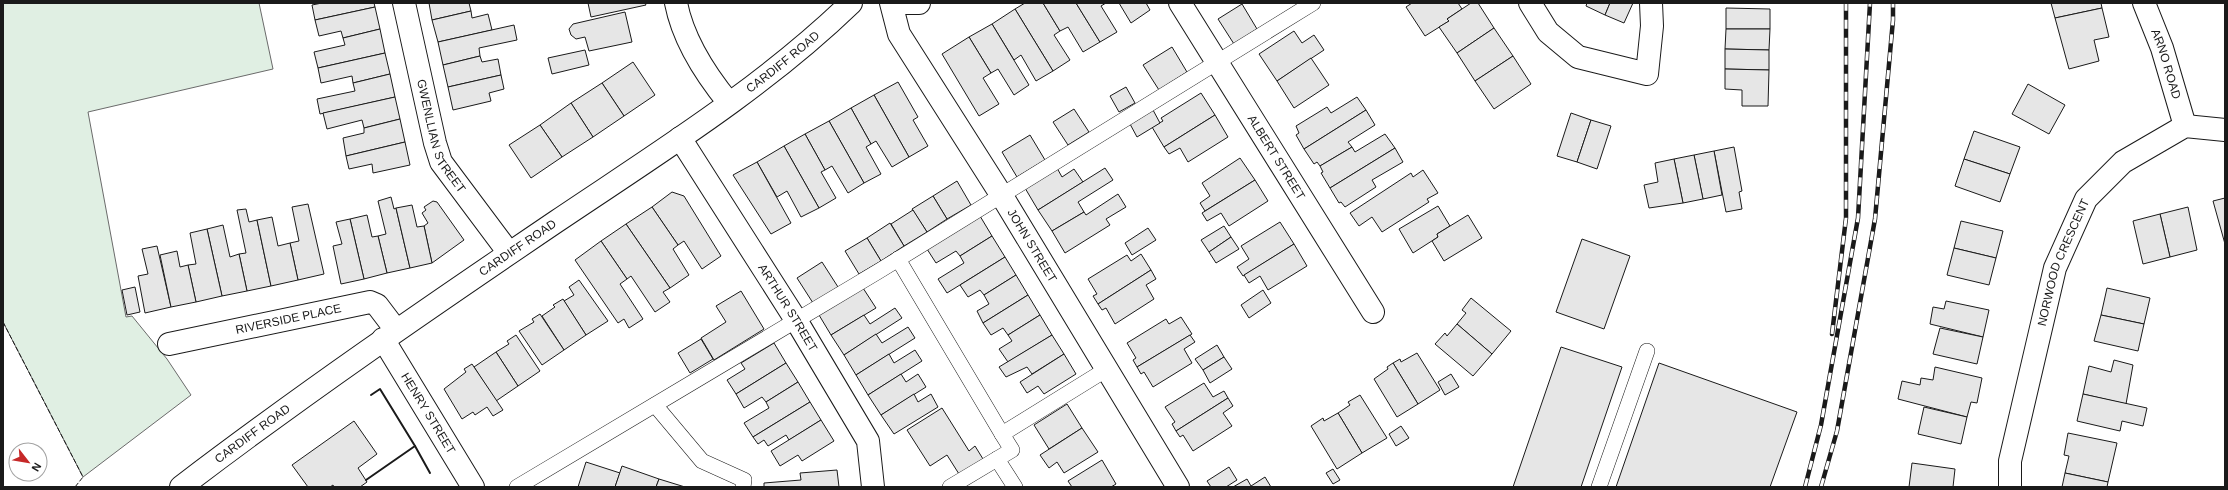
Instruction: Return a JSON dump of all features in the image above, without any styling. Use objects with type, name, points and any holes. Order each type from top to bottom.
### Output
[{"type":"street","name":"GWENLLIAN STREET","points":[[404,3],[435,143],[441,162],[509,253]]},
{"type":"street","points":[[676,3],[678,16],[708,76],[729,103]]},
{"type":"street","name":"CARDIFF ROAD","points":[[181,487],[390,335],[680,138],[729,103],[823,30],[851,3]]},
{"type":"street","name":"JOHN STREET","points":[[891,3],[898,34],[1002,196],[1178,487]]},
{"type":"street","points":[[902,3],[919,3]]},
{"type":"street","name":"ALBERT STREET","points":[[1180,3],[1373,312]]},
{"type":"street","points":[[1530,3],[1548,32],[1578,56],[1647,74],[1652,26],[1651,3]]},
{"type":"street","name":"ARNO ROAD","points":[[2144,3],[2162,48],[2185,126]]},
{"type":"street","points":[[2185,126],[2225,130]]},
{"type":"street","name":"NORWOOD CRESCENT","points":[[2010,487],[2010,460],[2055,268],[2086,199],[2123,162],[2185,126]]},
{"type":"street","name":"ARTHUR STREET","points":[[680,138],[796,320],[868,441],[873,487]]},
{"type":"street","name":"RIVERSIDE PLACE","points":[[168,344],[370,302],[377,305],[390,335]]},
{"type":"street","name":"HENRY STREET","points":[[390,335],[472,487]]},
{"type":"lane","points":[[517,487],[1002,196],[1313,3]]},
{"type":"lane","points":[[898,259],[1012,450],[950,487]]},
{"type":"lane","points":[[1599,487],[1647,351]]},
{"type":"lane","points":[[1002,434],[1107,369]]},
{"type":"lane","points":[[655,405],[702,461],[744,480],[743,487]]},
{"type":"lane","points":[[997,459],[1015,487]]},
{"type":"green space","points":[[3,3],[259,3],[273,69],[88,112],[126,317],[132,316],[167,359],[191,395],[83,477],[3,322]]},
{"type":"building","points":[[322,3],[374,3],[375,7],[315,20],[312,5]]},
{"type":"building","points":[[429,3],[469,3],[471,11],[432,20]]},
{"type":"building","points":[[588,3],[645,3],[646,5],[591,17]]},
{"type":"building","points":[[1025,3],[1043,3],[1060,31],[1054,35],[1070,60],[1053,71],[1015,9]]},
{"type":"building","points":[[1043,3],[1076,3],[1100,42],[1083,52],[1068,27],[1060,31]]},
{"type":"building","points":[[1076,3],[1106,3],[1101,6],[1117,32],[1100,42]]},
{"type":"building","points":[[1119,3],[1146,3],[1150,10],[1131,23]]},
{"type":"building","points":[[1412,3],[1458,3],[1462,9],[1447,19],[1449,21],[1425,36],[1406,7]]},
{"type":"building","points":[[1471,3],[1478,3],[1494,28],[1457,53],[1439,27],[1449,21],[1447,19]]},
{"type":"building","points":[[1587,3],[1610,3],[1605,15],[1586,6]]},
{"type":"building","points":[[1610,3],[1633,3],[1624,23],[1605,15]]},
{"type":"building","points":[[2051,3],[2101,3],[2102,8],[2055,18]]},
{"type":"building","points":[[1242,4],[1257,29],[1234,44],[1218,19]]},
{"type":"building","points":[[375,7],[380,29],[343,38],[341,31],[319,36],[315,20]]},
{"type":"building","points":[[1726,8],[1770,9],[1770,29],[1726,29]]},
{"type":"building","points":[[2102,8],[2109,37],[2094,40],[2099,61],[2069,69],[2055,18]]},
{"type":"building","points":[[1015,9],[1053,71],[1036,81],[1021,55],[1014,60],[992,24]]},
{"type":"building","points":[[471,11],[472,18],[488,14],[492,30],[438,42],[432,20]]},
{"type":"building","points":[[625,12],[632,42],[589,51],[585,37],[576,39],[571,35],[569,29],[573,24]]},
{"type":"building","points":[[992,24],[1029,85],[1014,95],[998,69],[991,73],[969,37]]},
{"type":"building","points":[[514,25],[517,40],[479,48],[480,56],[443,65],[438,42]]},
{"type":"building","points":[[1494,28],[1513,56],[1475,81],[1457,53]]},
{"type":"building","points":[[380,29],[385,53],[318,68],[314,52],[345,45],[343,38]]},
{"type":"building","points":[[1726,29],[1770,29],[1769,50],[1725,49]]},
{"type":"building","points":[[1294,31],[1302,43],[1314,35],[1324,50],[1277,81],[1259,54]]},
{"type":"building","points":[[969,37],[991,73],[983,78],[999,104],[979,116],[942,54]]},
{"type":"building","points":[[1172,47],[1187,72],[1159,90],[1143,65]]},
{"type":"building","points":[[1725,49],[1769,50],[1769,70],[1725,69]]},
{"type":"building","points":[[585,50],[589,65],[552,74],[548,58]]},
{"type":"building","points":[[385,53],[390,74],[353,83],[352,76],[321,83],[318,68]]},
{"type":"building","points":[[480,56],[482,62],[498,59],[501,75],[448,87],[443,65]]},
{"type":"building","points":[[1513,56],[1531,84],[1494,109],[1475,81]]},
{"type":"building","points":[[1311,58],[1329,85],[1294,108],[1277,81]]},
{"type":"building","points":[[633,62],[655,95],[624,116],[602,83]]},
{"type":"building","points":[[1725,69],[1769,70],[1768,106],[1742,106],[1742,90],[1725,89]]},
{"type":"building","points":[[390,74],[395,97],[320,114],[317,99],[355,91],[353,83]]},
{"type":"building","points":[[501,75],[504,89],[489,93],[491,101],[453,110],[448,87]]},
{"type":"building","points":[[898,82],[918,117],[913,120],[928,146],[909,157],[874,95]]},
{"type":"building","points":[[602,83],[624,116],[593,137],[571,103]]},
{"type":"building","points":[[2028,84],[2065,105],[2049,134],[2012,114]]},
{"type":"building","points":[[1126,87],[1135,103],[1119,112],[1110,96]]},
{"type":"building","points":[[1201,93],[1215,115],[1164,147],[1152,127],[1163,121],[1161,118]]},
{"type":"building","points":[[874,95],[909,157],[892,167],[876,141],[871,144],[851,108]]},
{"type":"building","points":[[395,97],[400,119],[364,128],[362,120],[327,129],[323,113]]},
{"type":"building","points":[[1357,97],[1366,110],[1304,149],[1296,135],[1299,133],[1296,126],[1327,107],[1331,113]]},
{"type":"building","points":[[571,103],[593,137],[562,157],[540,125]]},
{"type":"building","points":[[851,108],[871,144],[866,147],[881,174],[864,183],[829,121]]},
{"type":"building","points":[[1074,109],[1089,132],[1068,145],[1053,122]]},
{"type":"building","points":[[1153,110],[1160,123],[1137,137],[1130,124]]},
{"type":"building","points":[[1366,110],[1375,125],[1348,142],[1352,147],[1320,166],[1317,162],[1314,164],[1304,149]]},
{"type":"building","points":[[1571,113],[1591,120],[1577,162],[1557,156]]},
{"type":"building","points":[[1215,115],[1228,137],[1188,162],[1180,148],[1169,154],[1164,147]]},
{"type":"building","points":[[400,119],[405,142],[346,156],[343,138],[364,133],[364,128]]},
{"type":"building","points":[[1591,120],[1611,126],[1597,169],[1577,162]]},
{"type":"building","points":[[829,121],[864,183],[848,193],[832,166],[825,170],[805,134]]},
{"type":"building","points":[[540,125],[562,157],[531,178],[509,145]]},
{"type":"building","points":[[1974,131],[2020,147],[2010,174],[1964,159]]},
{"type":"building","points":[[805,134],[825,170],[821,172],[836,198],[819,208],[784,146]]},
{"type":"building","points":[[1385,134],[1395,148],[1330,188],[1321,173],[1323,172],[1320,166],[1352,147],[1355,152]]},
{"type":"building","points":[[1030,135],[1045,160],[1017,177],[1002,152]]},
{"type":"building","points":[[405,142],[410,165],[373,173],[372,164],[349,169],[346,156]]},
{"type":"building","points":[[784,146],[819,208],[801,217],[787,191],[777,197],[757,162]]},
{"type":"building","points":[[1734,147],[1742,191],[1739,192],[1742,209],[1726,212],[1714,151]]},
{"type":"building","points":[[1395,148],[1403,162],[1372,180],[1376,187],[1345,207],[1341,202],[1339,203],[1330,188]]},
{"type":"building","points":[[1714,151],[1722,195],[1703,199],[1694,155]]},
{"type":"building","points":[[1694,155],[1703,199],[1683,203],[1674,159]]},
{"type":"building","points":[[1240,158],[1255,180],[1205,211],[1200,203],[1210,196],[1202,183]]},
{"type":"building","points":[[1674,159],[1683,203],[1649,208],[1644,185],[1658,182],[1655,163]]},
{"type":"building","points":[[1964,159],[2010,174],[2000,202],[1955,186]]},
{"type":"building","points":[[757,162],[791,223],[771,234],[733,175]]},
{"type":"building","points":[[1057,168],[1062,177],[1074,169],[1083,182],[1038,210],[1025,188]]},
{"type":"building","points":[[1105,168],[1113,180],[1078,202],[1084,212],[1052,231],[1038,210]]},
{"type":"building","points":[[1423,170],[1438,193],[1427,199],[1429,202],[1382,232],[1372,217],[1359,226],[1350,213],[1411,173],[1413,177]]},
{"type":"building","points":[[1255,180],[1268,201],[1229,226],[1221,213],[1207,221],[1202,213]]},
{"type":"building","points":[[957,181],[971,205],[947,219],[933,196]]},
{"type":"building","points":[[672,192],[684,196],[721,256],[702,269],[684,241],[678,245],[652,207]]},
{"type":"building","points":[[1118,194],[1126,207],[1106,219],[1110,225],[1065,253],[1052,231],[1084,212],[1086,215]]},
{"type":"building","points":[[933,196],[947,219],[927,232],[912,209]]},
{"type":"building","points":[[391,197],[394,209],[396,208],[410,268],[387,273],[378,236],[386,234],[378,201]]},
{"type":"building","points":[[2225,198],[2225,244],[2213,201]]},
{"type":"building","points":[[433,201],[437,202],[464,240],[432,263],[424,226],[428,223],[422,213],[426,210],[424,207]]},
{"type":"building","points":[[308,204],[324,274],[298,280],[290,243],[299,241],[292,207]]},
{"type":"building","points":[[412,205],[417,227],[424,226],[432,263],[410,268],[396,208]]},
{"type":"building","points":[[1438,206],[1450,226],[1437,234],[1438,237],[1413,253],[1399,229]]},
{"type":"building","points":[[652,207],[678,245],[673,249],[689,275],[670,288],[626,224]]},
{"type":"building","points":[[2188,207],[2197,250],[2170,257],[2160,214]]},
{"type":"building","points":[[246,209],[249,222],[257,220],[271,286],[247,291],[239,254],[246,253],[237,210]]},
{"type":"building","points":[[913,210],[927,232],[904,246],[891,224]]},
{"type":"building","points":[[2160,214],[2170,257],[2143,264],[2133,221]]},
{"type":"building","points":[[367,215],[372,237],[378,236],[387,273],[364,279],[350,219]]},
{"type":"building","points":[[1468,215],[1482,238],[1444,261],[1432,241],[1438,237],[1437,234]]},
{"type":"building","points":[[980,216],[992,236],[960,256],[956,251],[936,263],[927,249]]},
{"type":"building","points":[[272,217],[278,246],[290,243],[298,280],[271,286],[257,220]]},
{"type":"building","points":[[350,219],[364,279],[341,284],[333,246],[342,244],[336,222]]},
{"type":"building","points":[[1961,221],[2003,231],[1996,258],[1954,248]]},
{"type":"building","points":[[1280,222],[1294,244],[1243,276],[1237,267],[1249,259],[1241,246]]},
{"type":"building","points":[[890,223],[904,246],[881,261],[867,238]]},
{"type":"building","points":[[626,224],[670,288],[663,292],[670,302],[655,312],[631,276],[627,279],[601,241]]},
{"type":"building","points":[[223,225],[230,257],[239,254],[247,291],[222,296],[207,229]]},
{"type":"building","points":[[1224,226],[1231,237],[1209,252],[1201,240]]},
{"type":"building","points":[[1148,228],[1156,240],[1132,255],[1125,243]]},
{"type":"building","points":[[207,229],[222,296],[196,302],[188,265],[196,264],[190,233]]},
{"type":"building","points":[[992,236],[1005,257],[947,293],[938,279],[964,263],[960,256]]},
{"type":"building","points":[[1231,237],[1239,249],[1216,263],[1209,252]]},
{"type":"building","points":[[867,238],[881,261],[859,274],[845,251]]},
{"type":"building","points":[[1582,239],[1630,256],[1604,329],[1556,312]]},
{"type":"building","points":[[601,241],[627,279],[620,284],[643,319],[629,328],[624,319],[618,323],[575,260]]},
{"type":"building","points":[[1294,244],[1307,266],[1268,290],[1260,276],[1249,283],[1244,275]]},
{"type":"building","points":[[157,246],[171,307],[145,313],[138,276],[148,274],[142,249]]},
{"type":"building","points":[[1954,248],[1996,258],[1989,285],[1947,275]]},
{"type":"building","points":[[177,251],[180,267],[188,265],[196,302],[171,307],[160,255]]},
{"type":"building","points":[[1141,254],[1151,270],[1098,304],[1093,296],[1097,294],[1088,279],[1127,255],[1131,261]]},
{"type":"building","points":[[1005,257],[1016,275],[984,295],[980,290],[968,297],[960,285]]},
{"type":"building","points":[[822,262],[838,287],[813,303],[797,278]]},
{"type":"building","points":[[1151,270],[1156,279],[1146,285],[1154,299],[1115,324],[1106,308],[1102,310],[1098,304]]},
{"type":"building","points":[[1016,275],[1028,295],[983,323],[977,311],[989,304],[984,295]]},
{"type":"building","points":[[579,280],[608,321],[586,335],[564,301],[574,295],[569,287]]},
{"type":"building","points":[[135,287],[140,312],[127,315],[122,290]]},
{"type":"building","points":[[863,288],[876,308],[831,335],[819,315]]},
{"type":"building","points":[[2107,288],[2150,298],[2144,324],[2101,315]]},
{"type":"building","points":[[1263,290],[1271,303],[1249,318],[1241,305]]},
{"type":"building","points":[[741,291],[764,329],[714,360],[701,338],[726,322],[716,306]]},
{"type":"building","points":[[1028,295],[1040,315],[1008,335],[1003,328],[991,335],[983,323]]},
{"type":"building","points":[[1471,298],[1511,331],[1492,354],[1457,324],[1466,313],[1462,310]]},
{"type":"building","points":[[563,299],[586,335],[564,350],[542,316],[555,307],[553,305]]},
{"type":"building","points":[[1946,301],[1989,310],[1983,337],[1930,324],[1933,307],[1944,309]]},
{"type":"building","points":[[895,308],[902,318],[844,355],[831,335],[864,315],[870,324]]},
{"type":"building","points":[[540,314],[564,350],[542,365],[519,331],[534,322],[532,319]]},
{"type":"building","points":[[1040,315],[1052,335],[1008,362],[999,349],[1012,341],[1008,335]]},
{"type":"building","points":[[2101,315],[2144,324],[2138,351],[2094,341]]},
{"type":"building","points":[[1181,317],[1192,334],[1137,367],[1133,360],[1136,358],[1127,343],[1166,319],[1169,324]]},
{"type":"building","points":[[1457,324],[1492,354],[1473,376],[1435,344],[1445,333],[1447,336]]},
{"type":"building","points":[[908,327],[915,338],[856,375],[844,355],[876,334],[882,343]]},
{"type":"building","points":[[1940,328],[1983,337],[1977,364],[1933,354]]},
{"type":"building","points":[[516,335],[540,371],[518,386],[496,352],[509,344],[507,341]]},
{"type":"building","points":[[1052,335],[1064,354],[1032,374],[1027,367],[1006,377],[999,367]]},
{"type":"building","points":[[1190,335],[1195,342],[1184,349],[1192,363],[1153,387],[1144,372],[1141,374],[1137,367]]},
{"type":"building","points":[[701,339],[713,359],[690,373],[678,353]]},
{"type":"building","points":[[774,343],[786,363],[736,394],[727,380],[745,369],[741,363]]},
{"type":"building","points":[[1217,345],[1224,357],[1203,370],[1195,359]]},
{"type":"building","points":[[1561,347],[1622,367],[1581,487],[1513,487]]},
{"type":"building","points":[[915,350],[922,361],[868,395],[856,375],[889,354],[894,363]]},
{"type":"building","points":[[496,352],[518,386],[496,401],[474,367]]},
{"type":"building","points":[[1417,353],[1440,390],[1418,404],[1393,363],[1400,359],[1401,362]]},
{"type":"building","points":[[1064,354],[1076,374],[1044,394],[1038,386],[1027,393],[1020,382]]},
{"type":"building","points":[[1224,357],[1232,369],[1210,383],[1203,370]]},
{"type":"building","points":[[2114,360],[2133,365],[2126,404],[2083,394],[2089,366],[2111,372]]},
{"type":"building","points":[[786,363],[798,382],[766,402],[762,397],[744,408],[736,394]]},
{"type":"building","points":[[1393,363],[1418,404],[1397,417],[1374,379],[1388,369],[1387,367]]},
{"type":"building","points":[[1659,363],[1797,412],[1770,487],[1616,487]]},
{"type":"building","points":[[472,364],[503,410],[493,416],[487,407],[475,415],[473,412],[462,419],[444,389],[466,372],[464,369]]},
{"type":"building","points":[[1935,367],[1982,378],[1977,403],[1971,402],[1967,417],[1898,399],[1902,381],[1920,385],[1921,378],[1933,380]]},
{"type":"building","points":[[901,374],[906,382],[918,374],[926,387],[881,415],[868,395]]},
{"type":"building","points":[[1451,374],[1459,387],[1445,395],[1438,382]]},
{"type":"building","points":[[798,382],[810,402],[753,437],[744,423],[769,408],[766,402]]},
{"type":"building","points":[[1204,383],[1213,397],[1224,391],[1228,398],[1176,431],[1172,424],[1175,422],[1165,407]]},
{"type":"building","points":[[914,394],[918,402],[931,394],[938,407],[894,434],[881,415]]},
{"type":"building","points":[[2083,394],[2147,408],[2143,426],[2122,421],[2120,431],[2077,421]]},
{"type":"building","points":[[1360,395],[1387,438],[1362,453],[1338,413],[1350,405],[1348,402]]},
{"type":"building","points":[[1228,398],[1233,406],[1223,413],[1232,426],[1193,451],[1183,435],[1180,437],[1176,431]]},
{"type":"building","points":[[810,402],[821,420],[789,440],[786,435],[768,446],[764,440],[758,444],[753,437]]},
{"type":"building","points":[[1067,404],[1082,428],[1049,449],[1034,425]]},
{"type":"building","points":[[1924,407],[1967,417],[1961,444],[1918,434]]},
{"type":"building","points":[[942,408],[969,451],[975,446],[983,459],[959,474],[947,455],[930,466],[907,430]]},
{"type":"building","points":[[1338,413],[1362,453],[1337,469],[1311,426],[1323,418],[1324,421]]},
{"type":"building","points":[[821,420],[834,441],[802,461],[798,455],[780,466],[771,451]]},
{"type":"building","points":[[354,421],[377,454],[358,468],[367,482],[360,487],[334,487],[333,485],[330,487],[308,487],[292,465]]},
{"type":"building","points":[[1401,426],[1409,438],[1396,446],[1389,434]]},
{"type":"building","points":[[1082,428],[1098,452],[1064,473],[1057,462],[1049,468],[1040,455]]},
{"type":"building","points":[[2068,433],[2117,443],[2108,482],[2065,473],[2069,456],[2064,455]]},
{"type":"building","points":[[1102,460],[1116,484],[1111,487],[1072,487],[1068,481]]},
{"type":"building","points":[[586,462],[620,473],[615,487],[578,487]]},
{"type":"building","points":[[1912,463],[1955,469],[1953,487],[1909,487]]},
{"type":"building","points":[[622,466],[659,479],[656,487],[615,487]]},
{"type":"building","points":[[1229,467],[1237,480],[1226,487],[1211,487],[1207,481]]},
{"type":"building","points":[[1333,469],[1340,480],[1333,484],[1326,473]]},
{"type":"building","points":[[837,470],[839,487],[764,487],[764,483],[801,480],[800,473]]},
{"type":"building","points":[[2065,473],[2108,482],[2107,487],[2062,487]]},
{"type":"building","points":[[1265,477],[1271,487],[1233,487],[1247,479],[1251,486]]},
{"type":"building","points":[[659,479],[685,487],[656,487]]},
{"type":"railway","points":[[1832,334],[1846,218],[1846,3]]},
{"type":"railway","points":[[1805,487],[1821,425],[1858,218],[1870,3]]},
{"type":"railway","points":[[1821,487],[1837,431],[1875,219],[1893,20],[1893,3]]},
{"type":"fence","points":[[3,322],[83,477],[75,487]]},
{"type":"wall","points":[[366,480],[415,446],[380,389],[371,395]]},
{"type":"wall","points":[[415,446],[430,473]]}]
